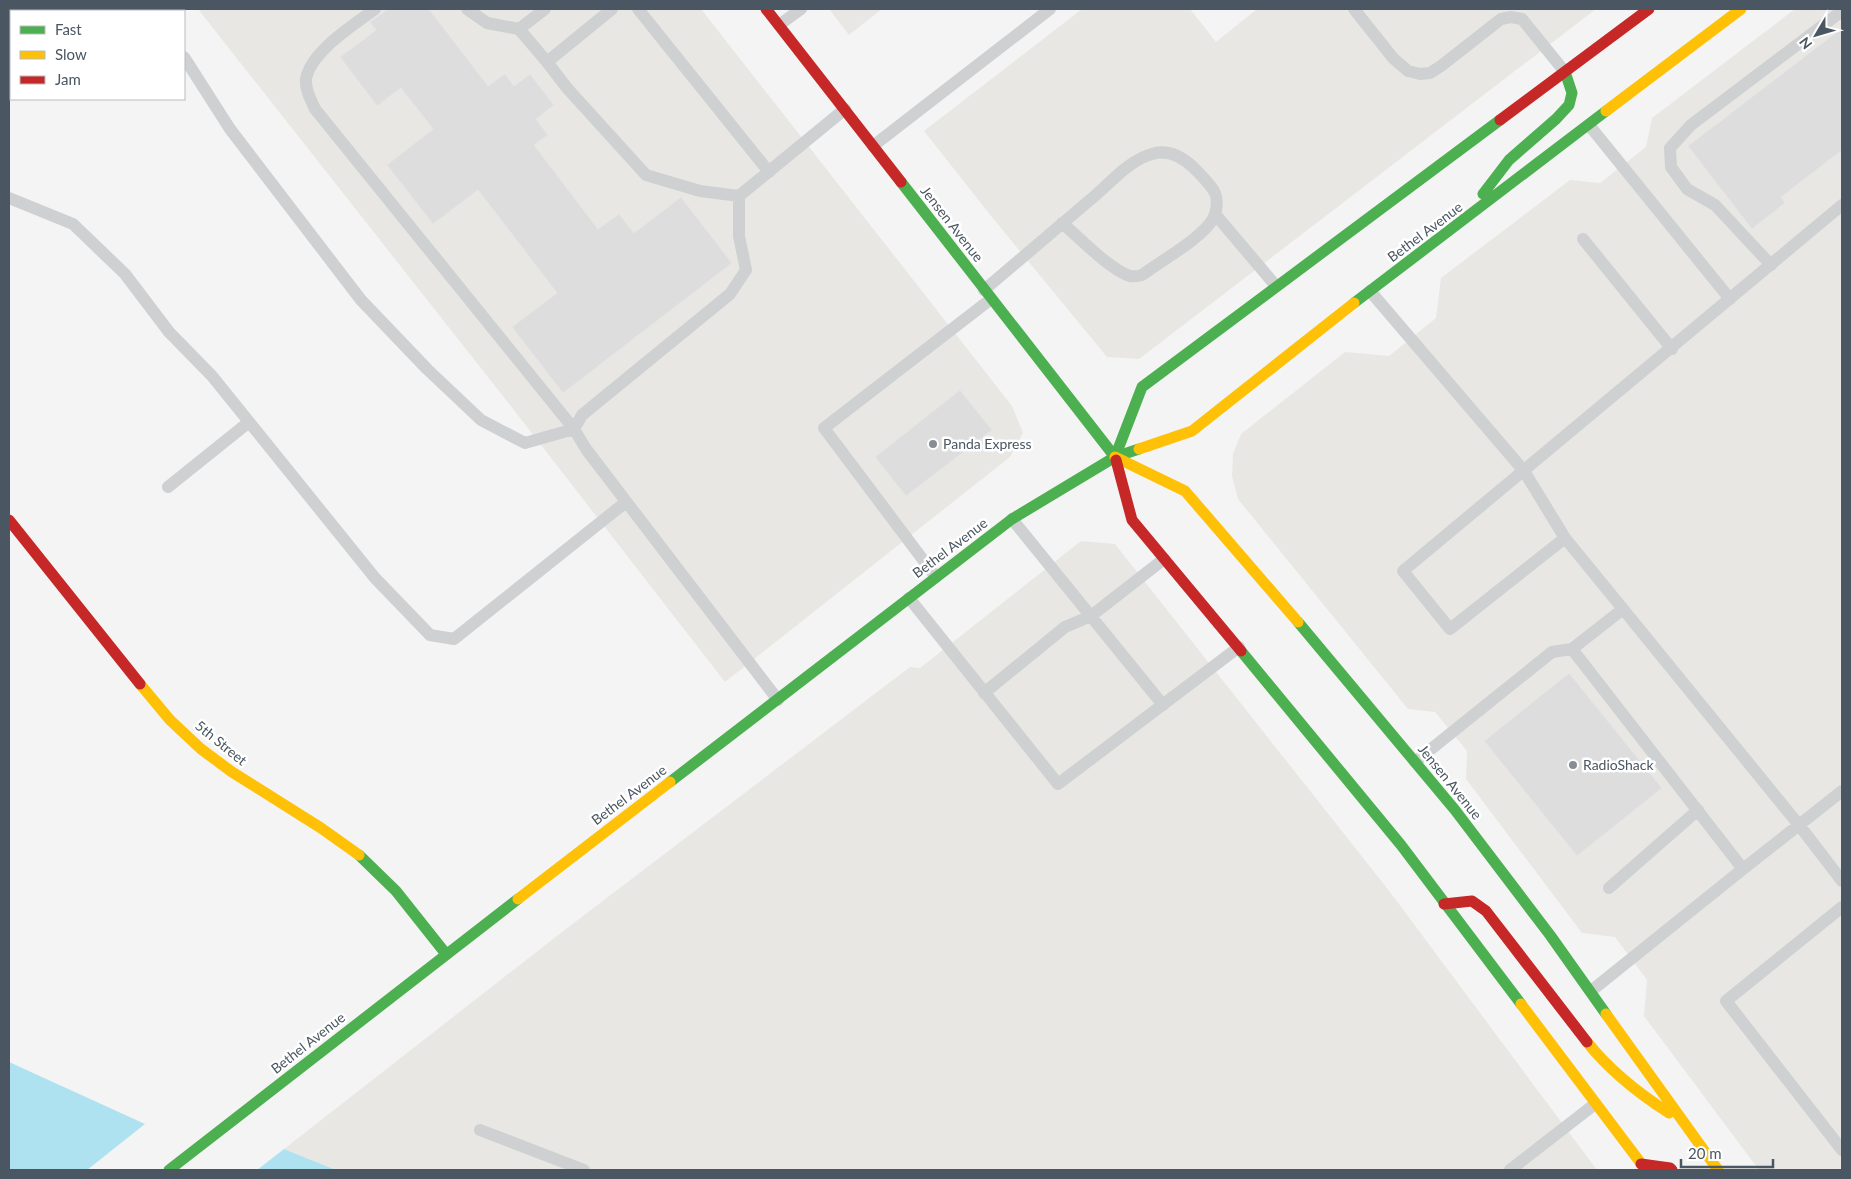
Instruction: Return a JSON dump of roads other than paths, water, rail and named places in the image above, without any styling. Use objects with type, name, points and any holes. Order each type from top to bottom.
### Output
[{"type":"main road","name":"Jensen Avenue","points":[[766,9],[1115,457],[1132,520],[1401,845],[1595,1104],[1640,1168]]},
{"type":"main road","points":[[1115,457],[1142,386],[1649,9]]},
{"type":"main road","name":"Bethel Avenue","points":[[169,1170],[446,954],[1012,520],[1058,490],[1115,457],[1192,431],[1370,291],[1741,9]]},
{"type":"main road","points":[[1461,223],[1509,160],[1556,119],[1569,104],[1572,93],[1565,72]]},
{"type":"main road","name":"Jensen Avenue","points":[[1115,457],[1185,491],[1350,683],[1460,818],[1590,991],[1718,1170]]},
{"type":"main road","name":"5th Street","points":[[9,520],[170,720],[201,749],[232,772],[321,828],[361,856],[396,891],[446,954]]},
{"type":"main road","points":[[1444,904],[1472,901],[1486,912],[1603,1062],[1642,1095],[1683,1123]]},
{"type":"main road","points":[[1640,1168],[1670,1168],[1672,1170]]},
{"type":"lane","points":[[376,9],[319,53],[306,79],[308,93],[315,109],[574,430],[626,502],[778,700]]},
{"type":"lane","points":[[467,9],[487,23],[519,29],[567,88],[646,175],[700,191],[739,196],[845,109]]},
{"type":"lane","points":[[519,29],[545,9]]},
{"type":"lane","points":[[547,62],[612,9]]},
{"type":"lane","points":[[638,9],[769,172]]},
{"type":"lane","points":[[779,25],[800,9]]},
{"type":"lane","points":[[873,146],[1050,9]]},
{"type":"lane","points":[[1354,9],[1392,58],[1408,71],[1420,74],[1430,73],[1501,19],[1511,16],[1522,19],[1565,72]]},
{"type":"lane","points":[[1771,265],[1715,205],[1687,188],[1671,167],[1670,148],[1691,125],[1842,11]]},
{"type":"lane","points":[[185,59],[230,129],[361,300],[427,369],[480,420],[525,442],[574,430],[582,414],[730,294],[746,270],[739,236],[739,196]]},
{"type":"lane","points":[[1589,125],[1730,299]]},
{"type":"lane","points":[[936,577],[824,428],[988,295],[1062,223],[1138,159],[1164,151],[1183,159],[1193,167],[1215,192],[1217,203],[1214,218],[1197,236],[1142,275],[1136,277],[1129,276],[1111,265],[1062,223]]},
{"type":"lane","points":[[9,198],[73,224],[125,274],[169,332],[212,376],[375,578],[430,635],[454,639],[626,502]]},
{"type":"lane","points":[[1565,538],[1450,629],[1404,571],[1842,206]]},
{"type":"lane","points":[[1215,214],[1276,286]]},
{"type":"lane","points":[[1583,239],[1672,349]]},
{"type":"lane","points":[[1370,291],[1524,471],[1565,538],[1799,825],[1842,881]]},
{"type":"lane","points":[[168,487],[249,422]]},
{"type":"lane","points":[[1012,520],[1163,705]]},
{"type":"lane","points":[[984,693],[1065,627],[1091,616],[1164,559]]},
{"type":"lane","points":[[909,598],[1058,784],[1239,647]]},
{"type":"lane","points":[[1415,762],[1552,652],[1572,649],[1623,609]]},
{"type":"lane","points":[[1572,649],[1743,869]]},
{"type":"lane","points":[[1590,991],[1842,791]]},
{"type":"lane","points":[[1609,888],[1698,810]]},
{"type":"lane","points":[[1842,907],[1726,1000],[1842,1150]]},
{"type":"lane","points":[[1510,1170],[1595,1104]]},
{"type":"lane","points":[[480,1130],[584,1170]]},
{"type":"water","points":[[9,1062],[145,1124],[87,1170],[9,1170]]},
{"type":"water","points":[[284,1149],[336,1170],[257,1170]]},
{"type":"place","name":"Panda Express","points":[[933,444]]},
{"type":"place","name":"RadioShack","points":[[1573,765]]}]
